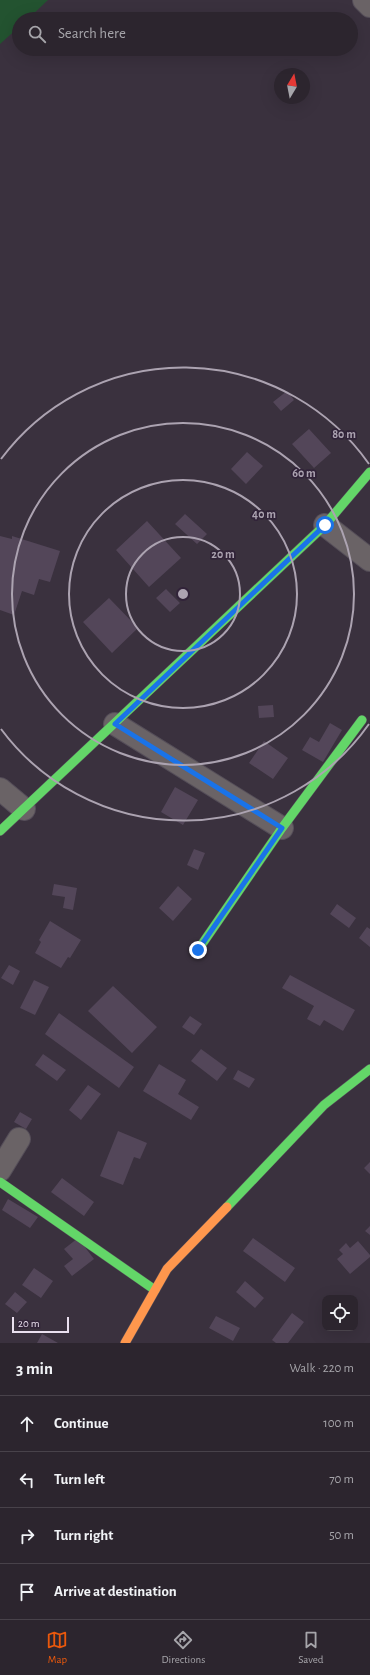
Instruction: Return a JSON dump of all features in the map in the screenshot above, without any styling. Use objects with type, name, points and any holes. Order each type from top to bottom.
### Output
[{"type":"street","points":[[364,0],[370,6]]},
{"type":"street","points":[[0,831],[325,525],[370,472]]},
{"type":"street","points":[[325,525],[370,560]]},
{"type":"street","points":[[198,950],[282,828],[362,720]]},
{"type":"street","points":[[115,724],[282,828]]},
{"type":"street","points":[[0,789],[24,809]]},
{"type":"street","points":[[125,1343],[167,1269],[324,1105],[370,1069]]},
{"type":"street","points":[[0,1170],[19,1139]]},
{"type":"street","points":[[0,1182],[155,1290]]},
{"type":"green space","points":[[0,0],[48,0],[35,12],[12,12],[12,33],[0,44]]},
{"type":"building","points":[[287,391],[294,400],[281,411],[273,402]]},
{"type":"building","points":[[309,429],[331,453],[314,468],[292,444]]},
{"type":"building","points":[[247,452],[263,466],[246,484],[231,469]]},
{"type":"building","points":[[185,514],[207,534],[197,544],[175,524]]},
{"type":"building","points":[[147,521],[181,558],[149,587],[116,550]]},
{"type":"building","points":[[0,536],[12,539],[12,536],[60,551],[50,582],[39,579],[34,595],[22,591],[14,615],[0,610]]},
{"type":"building","points":[[166,589],[180,603],[170,612],[156,598]]},
{"type":"building","points":[[109,598],[138,628],[112,653],[83,622]]},
{"type":"building","points":[[273,705],[274,717],[259,718],[258,706]]},
{"type":"building","points":[[330,723],[342,730],[323,762],[302,750],[310,737],[319,742]]},
{"type":"building","points":[[264,741],[288,758],[273,779],[249,763]]},
{"type":"building","points":[[175,787],[198,800],[183,825],[161,812]]},
{"type":"building","points":[[194,849],[205,853],[198,870],[187,865]]},
{"type":"building","points":[[54,884],[77,888],[73,910],[63,908],[65,897],[52,895]]},
{"type":"building","points":[[178,886],[192,899],[173,921],[159,908]]},
{"type":"building","points":[[337,904],[356,918],[349,928],[330,914]]},
{"type":"building","points":[[50,921],[81,940],[70,958],[68,957],[61,968],[35,953],[41,942],[39,940]]},
{"type":"building","points":[[367,927],[370,929],[370,947],[359,938]]},
{"type":"building","points":[[9,965],[20,971],[13,985],[1,978]]},
{"type":"building","points":[[290,975],[355,1010],[343,1031],[324,1020],[320,1026],[307,1019],[314,1006],[282,988]]},
{"type":"building","points":[[34,980],[49,987],[35,1015],[20,1008]]},
{"type":"building","points":[[113,986],[157,1027],[132,1053],[88,1011]]},
{"type":"building","points":[[59,1013],[134,1067],[119,1088],[45,1034]]},
{"type":"building","points":[[190,1016],[202,1024],[194,1035],[182,1027]]},
{"type":"building","points":[[201,1049],[227,1068],[217,1081],[191,1061]]},
{"type":"building","points":[[43,1054],[66,1070],[57,1081],[35,1065]]},
{"type":"building","points":[[159,1064],[186,1080],[178,1094],[199,1107],[191,1120],[143,1091]]},
{"type":"building","points":[[238,1070],[255,1079],[249,1088],[233,1079]]},
{"type":"building","points":[[88,1085],[101,1094],[81,1120],[69,1110]]},
{"type":"building","points":[[20,1112],[32,1119],[26,1129],[14,1122]]},
{"type":"building","points":[[118,1131],[147,1143],[140,1159],[134,1157],[123,1185],[100,1176]]},
{"type":"building","points":[[370,1162],[370,1174],[364,1168]]},
{"type":"building","points":[[62,1178],[94,1202],[84,1216],[51,1192]]},
{"type":"building","points":[[8,1199],[38,1217],[30,1228],[2,1210]]},
{"type":"building","points":[[370,1226],[370,1235],[365,1231]]},
{"type":"building","points":[[78,1238],[94,1259],[72,1276],[64,1266],[73,1259],[64,1249]]},
{"type":"building","points":[[253,1238],[295,1268],[285,1282],[243,1251]]},
{"type":"building","points":[[358,1241],[370,1257],[350,1274],[337,1259],[343,1254],[339,1250],[346,1243],[350,1248]]},
{"type":"building","points":[[34,1268],[53,1281],[41,1298],[22,1285]]},
{"type":"building","points":[[245,1281],[264,1298],[255,1308],[236,1292]]},
{"type":"building","points":[[15,1292],[27,1302],[17,1313],[5,1304]]},
{"type":"building","points":[[292,1313],[304,1322],[288,1343],[276,1343],[272,1340]]},
{"type":"building","points":[[216,1316],[240,1328],[233,1341],[209,1328]]},
{"type":"building","points":[[42,1334],[58,1343],[37,1343]]},
{"type":"traffic: fast","points":[[0,831],[325,525],[370,472]]},
{"type":"traffic: fast","points":[[198,950],[282,828],[362,720]]},
{"type":"traffic: fast","points":[[227,1207],[324,1105],[370,1069]]},
{"type":"traffic: fast","points":[[0,1182],[155,1290]]},
{"type":"traffic: slow","points":[[125,1343],[167,1269],[227,1207]]},
{"type":"route","points":[[198,950],[282,828],[115,724],[325,525]]}]
